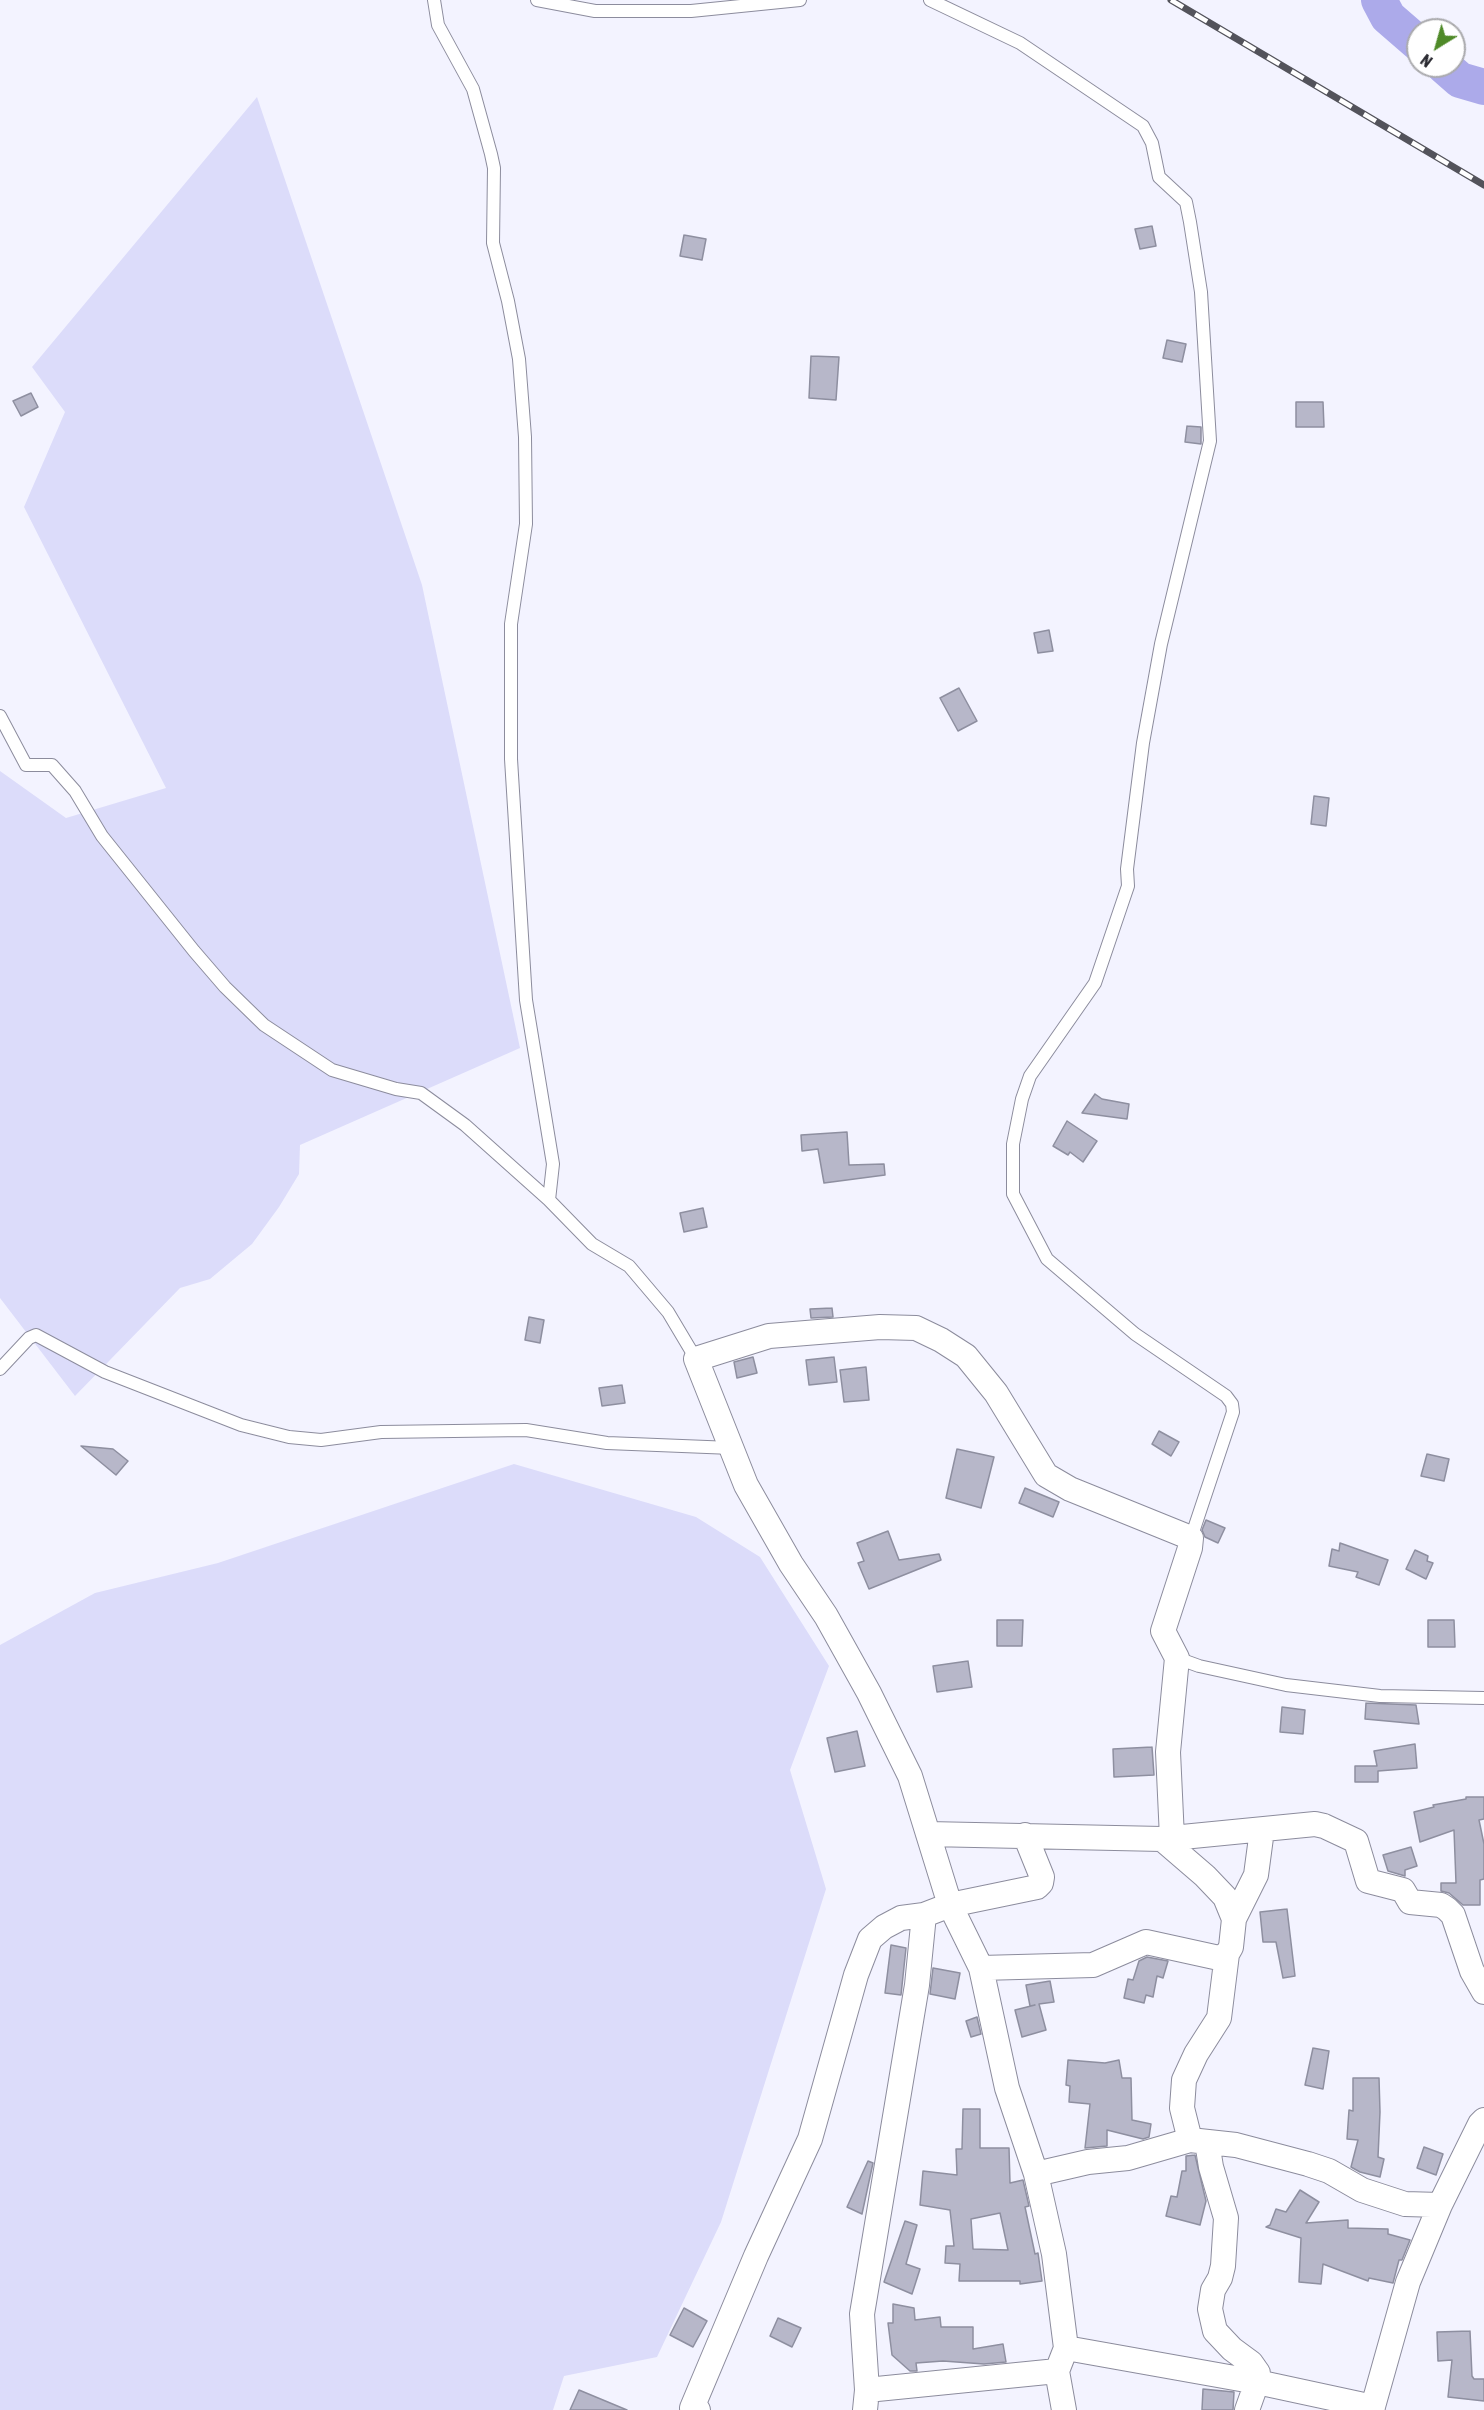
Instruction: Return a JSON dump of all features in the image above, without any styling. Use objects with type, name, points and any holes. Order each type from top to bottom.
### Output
[{"type":"street","points":[[1064,2410],[1057,2371],[1066,2348],[1054,2254],[1036,2174],[1007,2088],[981,1968],[950,1905],[910,1776],[869,1693],[826,1616],[792,1564],[746,1485],[696,1359],[769,1336],[880,1327],[916,1328],[966,1356],[996,1394],[1046,1475],[1070,1489],[1191,1538],[1163,1631],[1177,1658],[1168,1752],[1167,1838],[1224,1897],[1234,1919]]},
{"type":"street","points":[[927,1834],[1167,1838],[1315,1824],[1353,1838],[1359,1845],[1368,1881],[1402,1890],[1410,1902],[1441,1905],[1453,1915],[1472,1971],[1484,1992]]},
{"type":"street","points":[[1247,2410],[1258,2373],[1251,2363],[1232,2349],[1215,2331],[1210,2309],[1213,2290],[1220,2278],[1223,2266],[1226,2218],[1211,2167],[1182,2108],[1184,2080],[1196,2054],[1219,2018],[1234,1919],[1256,1875],[1262,1830]]},
{"type":"street","points":[[698,2410],[692,2408],[756,2256],[810,2139],[856,1975],[870,1939],[884,1927],[901,1918],[924,1915],[950,1905],[1037,1887],[1042,1877],[1025,1835]]},
{"type":"street","points":[[924,1915],[917,1985],[862,2314],[866,2400],[1057,2371]]},
{"type":"street","points":[[981,1968],[1093,1965],[1146,1942],[1219,1958],[1227,1954]]},
{"type":"street","points":[[1066,2348],[1257,2382],[1373,2408],[1408,2282],[1440,2205],[1484,2120]]},
{"type":"street","points":[[1036,2174],[1088,2162],[1128,2158],[1198,2141],[1236,2145],[1329,2171],[1362,2190],[1405,2204],[1440,2205]]},
{"type":"lane","points":[[434,0],[438,25],[473,89],[492,154],[494,168],[493,243],[519,359],[525,437],[526,524],[512,616],[511,759],[526,1000],[553,1164],[549,1200]]},
{"type":"lane","points":[[537,0],[595,11],[691,11],[800,0]]},
{"type":"lane","points":[[930,0],[1020,43],[1143,126],[1152,143],[1159,177],[1186,202],[1190,222],[1201,292],[1210,441],[1157,666],[1143,742],[1127,870],[1128,886],[1095,983],[1030,1076],[1022,1100],[1013,1144],[1013,1174],[1016,1200],[1047,1259],[1135,1334],[1226,1395],[1232,1404],[1233,1412],[1191,1538]]},
{"type":"lane","points":[[0,716],[26,765],[52,765],[75,791],[102,836],[194,951],[225,987],[264,1025],[332,1070],[396,1089],[421,1093],[490,1146],[549,1200],[592,1244],[629,1266],[668,1312],[696,1359]]},
{"type":"lane","points":[[0,1369],[29,1338],[36,1335],[105,1372],[241,1425],[289,1437],[321,1440],[381,1432],[526,1430],[607,1443],[732,1448]]},
{"type":"lane","points":[[1177,1658],[1199,1666],[1286,1685],[1380,1696],[1484,1698]]},
{"type":"shaded area","points":[[257,97],[422,585],[520,1048],[300,1145],[299,1174],[252,1244],[210,1279],[180,1288],[75,1396],[0,1298],[0,771],[66,818],[166,788],[24,507],[65,412],[32,367]]},
{"type":"shaded area","points":[[514,1464],[696,1517],[760,1557],[829,1666],[790,1770],[826,1889],[721,2222],[657,2357],[564,2376],[553,2410],[0,2410],[0,1645],[95,1593],[218,1563]]},
{"type":"building","points":[[1152,226],[1156,246],[1140,249],[1135,229]]},
{"type":"building","points":[[684,235],[706,239],[702,260],[680,256]]},
{"type":"building","points":[[1167,340],[1186,344],[1182,362],[1163,358]]},
{"type":"building","points":[[811,356],[839,357],[836,400],[809,398]]},
{"type":"building","points":[[31,393],[38,407],[21,416],[13,401]]},
{"type":"building","points":[[1296,402],[1323,402],[1324,427],[1296,427]]},
{"type":"building","points":[[1187,426],[1201,427],[1201,444],[1185,442]]},
{"type":"building","points":[[1049,630],[1053,651],[1038,653],[1034,633]]},
{"type":"building","points":[[959,688],[977,721],[958,731],[940,698]]},
{"type":"building","points":[[1314,796],[1329,798],[1326,826],[1311,824]]},
{"type":"building","points":[[1095,1094],[1102,1099],[1129,1104],[1127,1119],[1082,1113]]},
{"type":"building","points":[[1067,1121],[1097,1141],[1083,1162],[1070,1152],[1068,1155],[1053,1146]]},
{"type":"building","points":[[847,1132],[849,1165],[884,1164],[885,1175],[824,1183],[818,1149],[802,1151],[801,1135]]},
{"type":"building","points":[[703,1208],[707,1227],[684,1232],[680,1213]]},
{"type":"building","points":[[832,1308],[833,1317],[811,1318],[810,1309]]},
{"type":"building","points":[[529,1317],[544,1320],[540,1343],[525,1340]]},
{"type":"building","points":[[753,1357],[757,1373],[737,1378],[734,1362]]},
{"type":"building","points":[[834,1357],[837,1382],[809,1385],[806,1360]]},
{"type":"building","points":[[866,1367],[869,1400],[844,1402],[840,1370]]},
{"type":"building","points":[[622,1385],[625,1403],[602,1406],[599,1388]]},
{"type":"building","points":[[1159,1431],[1179,1442],[1171,1456],[1152,1444]]},
{"type":"building","points":[[81,1446],[113,1449],[128,1461],[116,1475]]},
{"type":"building","points":[[957,1449],[994,1457],[981,1508],[946,1498]]},
{"type":"building","points":[[1427,1454],[1449,1459],[1444,1481],[1421,1476]]},
{"type":"building","points":[[1025,1488],[1059,1502],[1053,1517],[1019,1503]]},
{"type":"building","points":[[1206,1520],[1225,1528],[1218,1543],[1205,1537],[1202,1530]]},
{"type":"building","points":[[888,1531],[899,1560],[939,1554],[941,1560],[869,1589],[858,1563],[864,1561],[857,1543]]},
{"type":"building","points":[[1340,1543],[1388,1560],[1379,1585],[1356,1577],[1358,1572],[1329,1566],[1332,1549],[1339,1551]]},
{"type":"building","points":[[1415,1550],[1428,1556],[1427,1561],[1433,1563],[1426,1579],[1406,1569]]},
{"type":"building","points":[[997,1620],[1023,1620],[1022,1646],[997,1646]]},
{"type":"building","points":[[1428,1620],[1454,1620],[1455,1647],[1428,1647]]},
{"type":"building","points":[[968,1661],[972,1687],[937,1692],[933,1666]]},
{"type":"building","points":[[1366,1703],[1416,1705],[1419,1724],[1365,1719]]},
{"type":"building","points":[[1282,1707],[1305,1710],[1303,1734],[1280,1732]]},
{"type":"building","points":[[857,1731],[865,1766],[835,1772],[827,1738]]},
{"type":"building","points":[[1415,1744],[1417,1768],[1378,1771],[1378,1782],[1355,1782],[1355,1766],[1377,1766],[1374,1751]]},
{"type":"building","points":[[1152,1747],[1154,1775],[1114,1777],[1113,1749]]},
{"type":"building","points":[[1466,1797],[1484,1797],[1484,1819],[1479,1820],[1484,1844],[1484,1879],[1480,1880],[1480,1905],[1463,1905],[1449,1893],[1441,1891],[1441,1883],[1456,1883],[1454,1830],[1420,1842],[1414,1812],[1434,1807],[1433,1805],[1466,1799]]},
{"type":"building","points":[[1411,1847],[1417,1866],[1405,1870],[1405,1876],[1388,1871],[1383,1855]]},
{"type":"building","points":[[1287,1909],[1295,1976],[1283,1978],[1276,1942],[1263,1942],[1260,1912]]},
{"type":"building","points":[[891,1945],[906,1948],[901,1995],[885,1993]]},
{"type":"building","points":[[1147,1957],[1168,1961],[1163,1978],[1157,1976],[1153,1997],[1146,1995],[1144,2003],[1124,1998],[1128,1979],[1133,1980],[1139,1961]]},
{"type":"building","points":[[933,1968],[960,1973],[955,1999],[930,1994]]},
{"type":"building","points":[[1050,1981],[1054,2002],[1039,2004],[1046,2030],[1022,2037],[1015,2010],[1035,2005],[1030,2006],[1026,1985]]},
{"type":"building","points":[[977,2017],[981,2034],[971,2037],[966,2021]]},
{"type":"building","points":[[1313,2048],[1329,2051],[1323,2089],[1305,2085]]},
{"type":"building","points":[[1068,2060],[1105,2063],[1119,2060],[1122,2078],[1131,2078],[1132,2120],[1151,2124],[1149,2137],[1143,2139],[1107,2130],[1107,2146],[1085,2148],[1090,2104],[1069,2102],[1070,2086],[1066,2085]]},
{"type":"building","points":[[1353,2078],[1379,2078],[1378,2157],[1384,2159],[1380,2177],[1351,2167],[1358,2140],[1347,2139],[1349,2110],[1353,2111]]},
{"type":"building","points":[[963,2109],[980,2109],[980,2148],[1009,2148],[1010,2183],[1023,2180],[1029,2206],[1025,2207],[1035,2254],[1038,2253],[1042,2281],[1020,2284],[1020,2281],[959,2281],[960,2264],[945,2263],[946,2246],[954,2246],[950,2210],[920,2205],[923,2171],[957,2175],[956,2149],[962,2149]],"holes":[[[1000,2213],[1008,2250],[973,2249],[971,2219]]]},
{"type":"building","points":[[1424,2147],[1443,2154],[1436,2175],[1417,2168]]},
{"type":"building","points":[[1195,2155],[1206,2201],[1200,2225],[1166,2216],[1171,2196],[1177,2197],[1182,2171],[1186,2171],[1186,2156]]},
{"type":"building","points":[[868,2161],[873,2163],[862,2214],[847,2207]]},
{"type":"building","points":[[1300,2190],[1319,2202],[1306,2223],[1348,2220],[1348,2228],[1388,2229],[1388,2234],[1410,2240],[1402,2260],[1399,2260],[1393,2283],[1369,2278],[1368,2281],[1323,2264],[1321,2284],[1299,2282],[1301,2238],[1266,2227],[1270,2225],[1276,2209],[1286,2212]]},
{"type":"building","points":[[905,2221],[917,2225],[906,2264],[920,2269],[912,2294],[884,2282]]},
{"type":"building","points":[[893,2304],[914,2308],[915,2320],[940,2317],[941,2327],[973,2327],[973,2349],[1003,2344],[1006,2362],[916,2363],[917,2371],[910,2371],[892,2355],[888,2323],[893,2323]]},
{"type":"building","points":[[684,2308],[707,2321],[693,2347],[670,2335]]},
{"type":"building","points":[[778,2318],[801,2328],[792,2347],[770,2336]]},
{"type":"building","points":[[1470,2331],[1472,2376],[1474,2379],[1484,2379],[1484,2401],[1448,2397],[1452,2360],[1438,2361],[1437,2332]]},
{"type":"building","points":[[1203,2389],[1234,2392],[1233,2410],[1202,2410]]},
{"type":"building","points":[[579,2390],[627,2410],[570,2410]]},
{"type":"waterway","points":[[1379,0],[1388,17],[1406,33]]},
{"type":"waterway","points":[[1458,78],[1484,87]]},
{"type":"railway","points":[[1171,0],[1484,185]]}]
